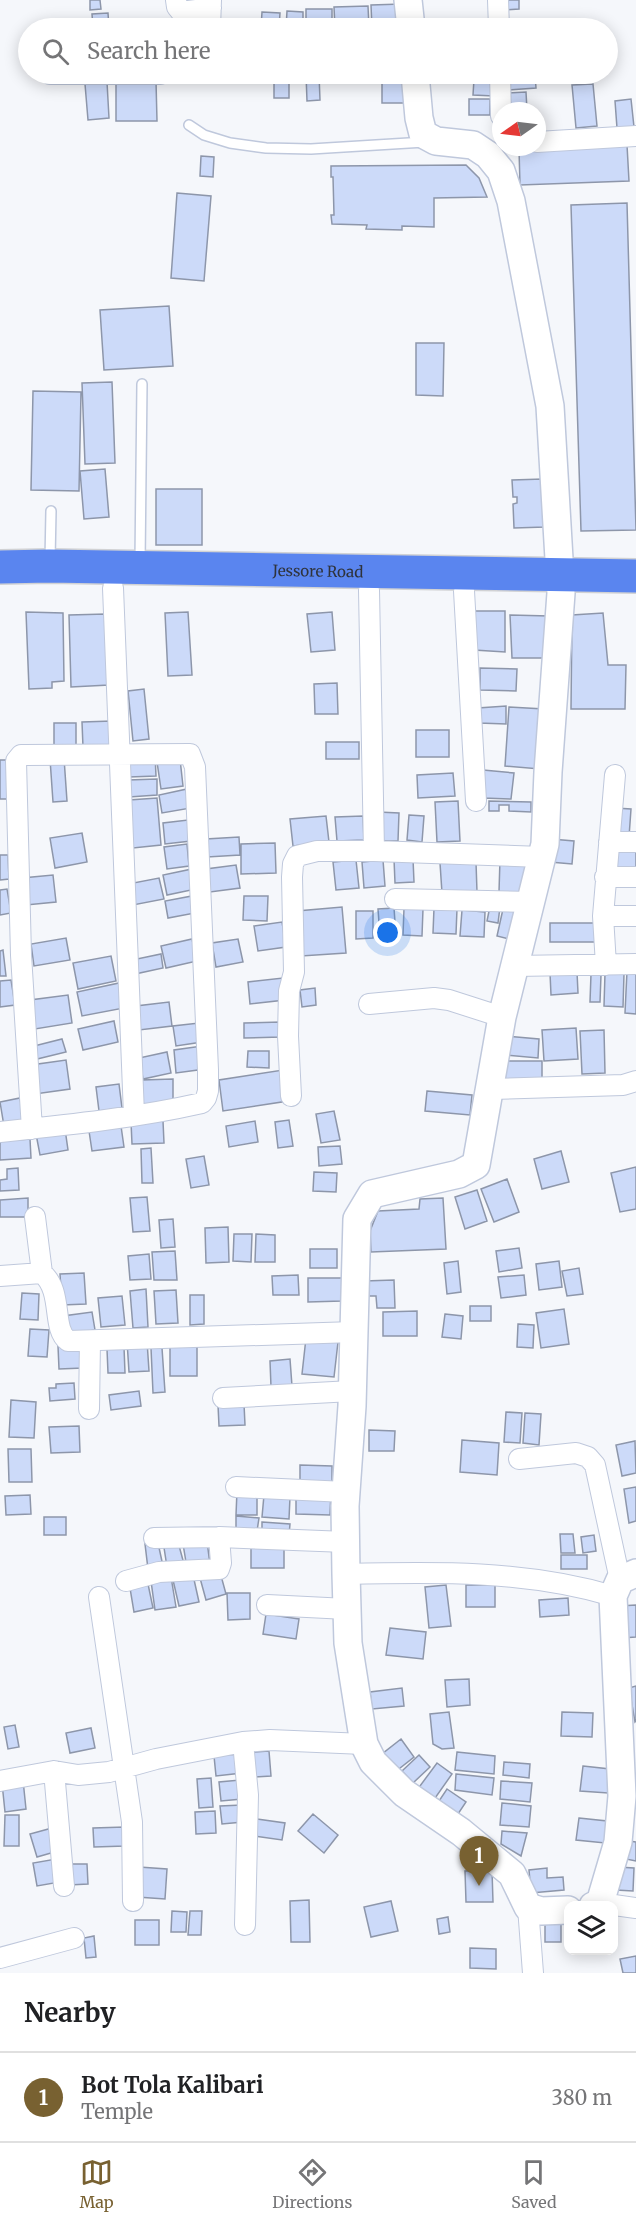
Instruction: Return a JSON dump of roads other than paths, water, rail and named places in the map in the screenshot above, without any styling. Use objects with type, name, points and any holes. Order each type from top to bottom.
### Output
[{"type":"highway","name":"Jessore Road","points":[[0,567],[140,567],[561,584],[636,595]]},
{"type":"highway","name":"Jessore Road","points":[[0,587],[464,591],[636,576]]},
{"type":"street","points":[[176,0],[181,12],[211,4]]},
{"type":"street","points":[[408,0],[410,18]]},
{"type":"street","points":[[498,0],[499,18]]},
{"type":"street","points":[[416,84],[423,134],[436,141],[473,145],[492,144]]},
{"type":"street","points":[[500,84],[501,102]]},
{"type":"street","points":[[546,141],[636,136]]},
{"type":"street","points":[[473,145],[488,155],[501,171],[511,201],[550,406],[561,584],[545,844],[502,1017],[476,1165],[459,1174],[372,1194],[357,1219],[352,1391],[346,1492],[348,1643],[364,1744],[373,1762],[404,1793],[461,1832],[512,1874],[528,1907],[533,1973]]},
{"type":"street","points":[[113,588],[134,1115]]},
{"type":"street","points":[[369,590],[374,851]]},
{"type":"street","points":[[464,591],[476,801]]},
{"type":"street","points":[[0,1132],[32,1129],[134,1115],[202,1103],[207,1098],[206,1000],[193,758],[188,753],[21,755],[16,761],[21,955],[32,1129]]},
{"type":"street","points":[[606,965],[603,916],[615,775]]},
{"type":"street","points":[[609,842],[636,842]]},
{"type":"street","points":[[291,1096],[288,1036],[289,991],[294,972],[293,864],[297,856],[306,852],[374,851],[542,857]]},
{"type":"street","points":[[605,877],[636,877]]},
{"type":"street","points":[[395,898],[531,902]]},
{"type":"street","points":[[603,916],[636,916]]},
{"type":"street","points":[[514,966],[636,964]]},
{"type":"street","points":[[369,1004],[434,998],[448,1000],[502,1017]]},
{"type":"street","points":[[491,1089],[623,1085],[636,1081]]},
{"type":"street","points":[[35,1217],[42,1273],[54,1289],[63,1337],[68,1341],[354,1332]]},
{"type":"street","points":[[0,1276],[42,1273]]},
{"type":"street","points":[[89,1409],[90,1341]]},
{"type":"street","points":[[223,1398],[352,1391]]},
{"type":"street","points":[[519,1458],[576,1454],[588,1457],[595,1465],[623,1583],[627,1736],[618,1842],[598,1901]]},
{"type":"street","points":[[236,1487],[346,1492]]},
{"type":"street","points":[[154,1538],[346,1542]]},
{"type":"street","points":[[126,1581],[159,1572],[219,1569],[221,1563],[219,1538]]},
{"type":"street","points":[[346,1574],[440,1572],[502,1575],[557,1582],[623,1583]]},
{"type":"street","points":[[99,1596],[132,1822],[133,1901]]},
{"type":"street","points":[[267,1605],[347,1609]]},
{"type":"street","points":[[0,1782],[54,1771],[78,1774],[109,1772],[156,1759],[243,1742],[270,1740],[364,1744]]},
{"type":"street","points":[[243,1742],[248,1795],[244,1925]]},
{"type":"street","points":[[54,1771],[64,1886]]},
{"type":"street","points":[[618,1906],[636,1908]]},
{"type":"street","points":[[528,1907],[541,1911],[564,1910]]},
{"type":"street","points":[[0,1958],[74,1938]]},
{"type":"lane","points":[[189,124],[204,135],[230,143],[266,148],[311,149],[436,141]]},
{"type":"lane","points":[[140,567],[142,384]]},
{"type":"lane","points":[[49,566],[51,511]]},
{"type":"place","name":"Bot Tola Kalibari","points":[[479,1886]]}]
